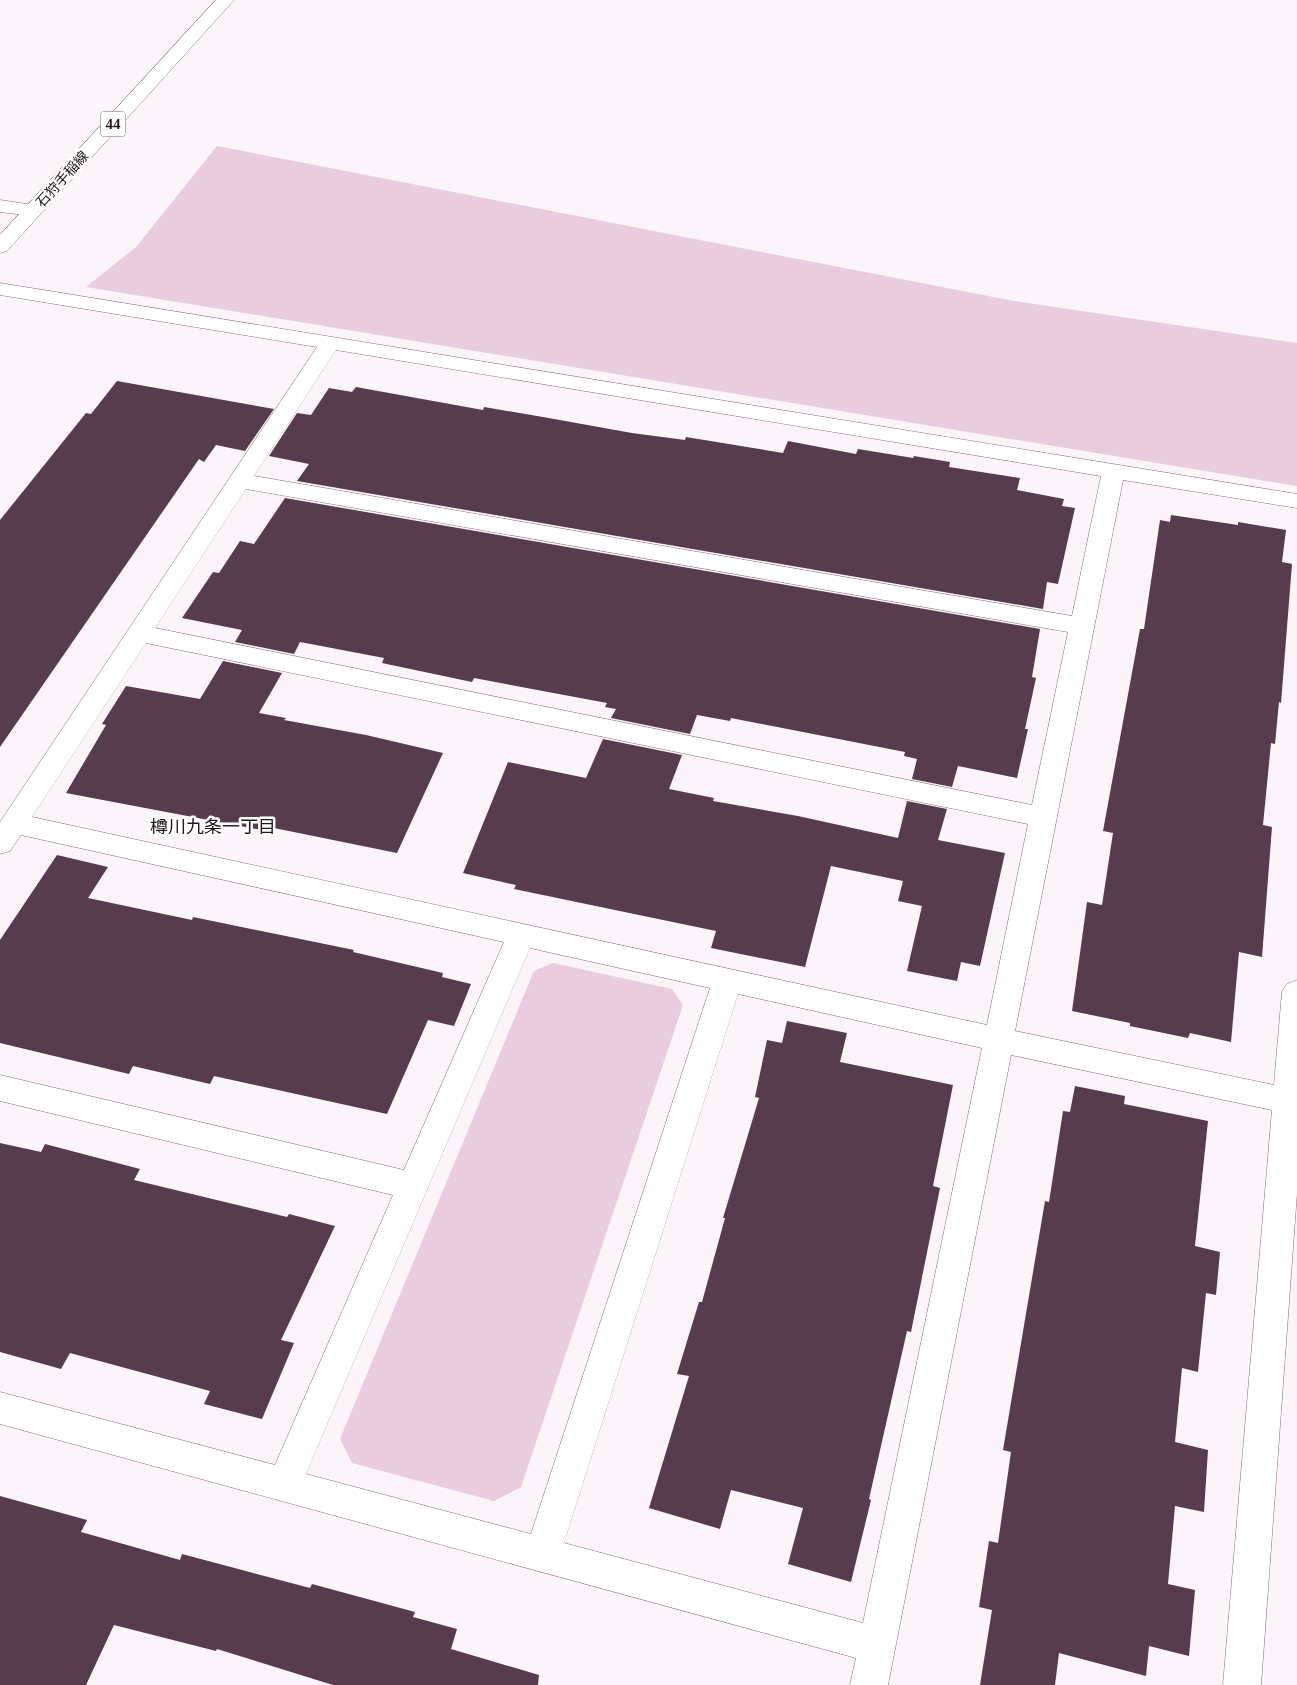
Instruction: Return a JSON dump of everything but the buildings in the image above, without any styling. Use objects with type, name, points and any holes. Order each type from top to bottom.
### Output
[{"type":"street","name":"石狩手稲線","points":[[0,247],[225,0]]},
{"type":"street","points":[[0,206],[34,210]]},
{"type":"street","points":[[0,289],[1297,501]]},
{"type":"street","points":[[330,343],[7,834],[521,935],[999,1040],[1293,1102]]},
{"type":"street","points":[[869,1685],[1113,471]]},
{"type":"street","points":[[240,481],[1082,626]]},
{"type":"street","points":[[139,633],[1044,817]]},
{"type":"street","points":[[284,1485],[521,935]]},
{"type":"street","points":[[542,1554],[728,981]]},
{"type":"street","points":[[1242,1685],[1293,1102],[1297,992]]},
{"type":"street","points":[[0,1088],[413,1186]]},
{"type":"street","points":[[0,1408],[877,1645]]},
{"type":"shaded area","points":[[217,146],[1014,301],[1297,343],[1297,486],[86,287],[136,247]]},
{"type":"shaded area","points":[[553,963],[672,989],[683,1005],[521,1487],[494,1501],[352,1463],[340,1439],[534,971]]},
{"type":"district","name":"樽川九条一丁目","points":[[213,827]]}]
